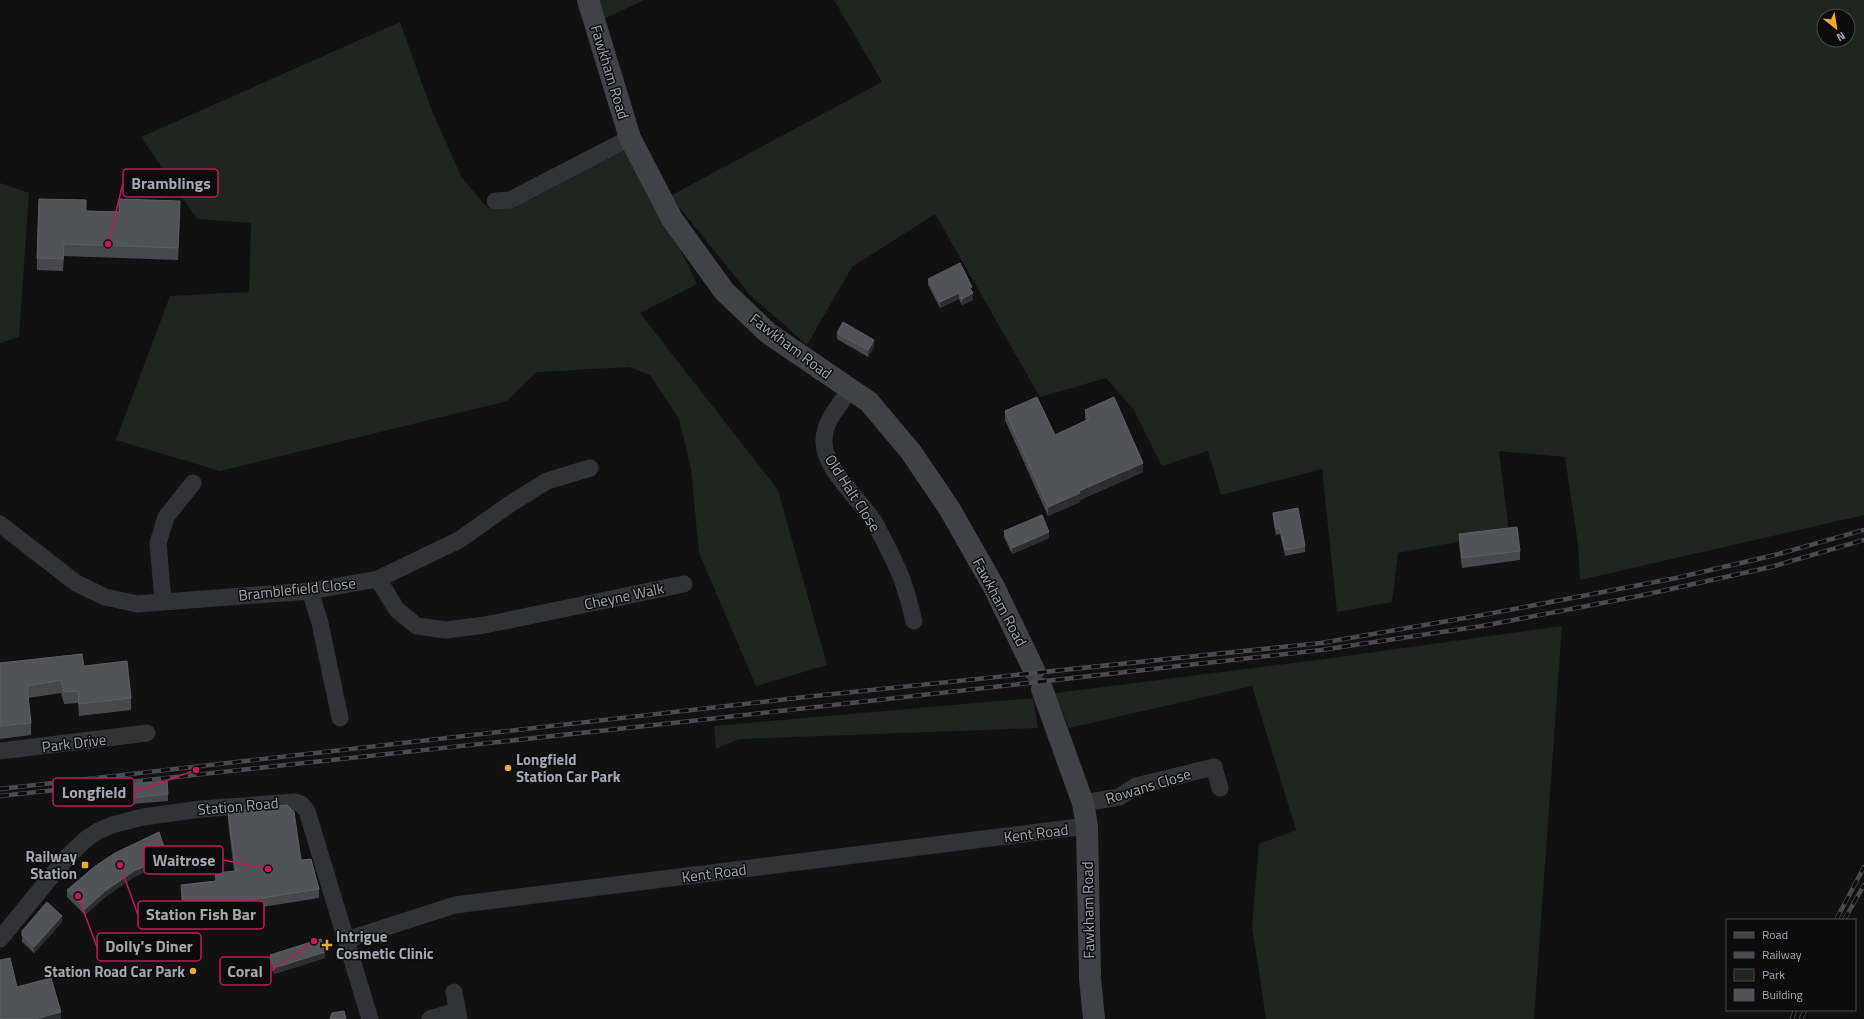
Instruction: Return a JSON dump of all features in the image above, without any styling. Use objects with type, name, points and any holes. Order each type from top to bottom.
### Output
[{"type":"street","name":"Fawkham Road","points":[[588,0],[630,138],[672,219],[724,292],[768,333],[869,402],[911,452],[945,502],[994,587],[1038,679],[1083,803],[1087,826],[1090,978],[1094,1019]]},
{"type":"street","points":[[495,201],[510,200],[630,138]]},
{"type":"street","name":"Old Halt Close","points":[[850,390],[831,418],[826,429],[824,444],[828,459],[838,475],[875,523],[904,584],[914,621]]},
{"type":"street","name":"Bramblefield Close","points":[[0,524],[76,583],[105,597],[137,604],[310,591],[378,579],[459,540],[510,504],[547,481],[590,468]]},
{"type":"street","points":[[163,601],[158,543],[166,517],[193,483]]},
{"type":"street","name":"Cheyne Walk","points":[[378,579],[397,610],[417,626],[446,630],[485,625],[684,584]]},
{"type":"street","points":[[310,591],[320,623],[340,718]]},
{"type":"street","name":"Park Drive","points":[[0,751],[147,733]]},
{"type":"street","name":"Rowans Close","points":[[1083,803],[1119,797],[1136,786],[1214,767],[1220,788]]},
{"type":"street","name":"Station Road","points":[[0,939],[68,856],[86,839],[98,831],[112,825],[143,817],[201,809],[289,802],[301,804],[307,811],[370,1019]]},
{"type":"street","name":"Kent Road","points":[[346,940],[455,905],[1087,826]]},
{"type":"street","points":[[430,1019],[458,1015],[454,992]]},
{"type":"green space","points":[[598,0],[644,0],[606,18]]},
{"type":"green space","points":[[834,0],[1864,0],[1864,515],[1580,580],[1578,545],[1565,457],[1499,451],[1509,532],[1398,553],[1392,602],[1337,612],[1322,469],[1221,495],[1208,451],[1162,466],[1134,410],[1106,378],[1040,397],[935,214],[852,267],[807,345],[750,295],[670,196],[882,82]]},
{"type":"green space","points":[[400,22],[432,111],[462,178],[488,208],[511,207],[626,150],[647,180],[697,284],[640,313],[778,490],[827,665],[756,686],[699,553],[691,469],[679,419],[650,375],[629,367],[537,372],[507,401],[220,471],[116,440],[170,296],[249,292],[251,223],[197,219],[141,137]]},
{"type":"green space","points":[[0,183],[29,193],[19,337],[0,343]]},
{"type":"green space","points":[[1562,626],[1534,1019],[1266,1019],[1252,926],[1259,844],[1296,830],[1252,686],[1069,728],[1055,693],[1317,660]]},
{"type":"green space","points":[[1033,698],[1038,728],[739,739],[716,749],[714,726]]},
{"type":"building","points":[[39,199],[86,200],[86,211],[119,212],[119,199],[180,201],[178,248],[64,244],[63,259],[37,258]]},
{"type":"building","points":[[960,263],[972,287],[970,288],[973,293],[962,299],[959,293],[940,302],[928,279]]},
{"type":"building","points":[[843,322],[874,340],[868,350],[837,333]]},
{"type":"building","points":[[1037,397],[1055,435],[1089,419],[1085,410],[1114,397],[1143,463],[1079,491],[1080,493],[1048,507],[1005,411]]},
{"type":"building","points":[[1298,508],[1305,546],[1285,550],[1280,528],[1276,529],[1273,513]]},
{"type":"building","points":[[1042,515],[1049,532],[1012,548],[1004,531]]},
{"type":"building","points":[[1517,527],[1520,551],[1462,558],[1459,534]]},
{"type":"building","points":[[82,654],[84,666],[127,661],[131,698],[79,704],[78,691],[64,692],[61,680],[27,686],[31,723],[0,726],[0,663]]},
{"type":"building","points":[[167,781],[168,794],[121,799],[120,785]]},
{"type":"building","points":[[287,805],[294,812],[301,860],[311,859],[319,889],[217,905],[217,911],[184,914],[181,885],[216,881],[215,873],[236,871],[228,812]]},
{"type":"building","points":[[159,832],[167,856],[134,871],[105,891],[85,909],[67,890],[94,867],[115,853]]},
{"type":"building","points":[[47,902],[62,916],[34,947],[22,935],[22,931]]},
{"type":"building","points":[[321,939],[325,952],[274,968],[270,955]]},
{"type":"building","points":[[10,958],[17,987],[51,978],[61,1012],[35,1019],[0,1019],[0,960]]},
{"type":"building","points":[[344,1011],[346,1019],[330,1019],[332,1013]]},
{"type":"railway","points":[[0,789],[814,696],[1321,643],[1488,614],[1676,578],[1775,555],[1864,530]]},
{"type":"railway","points":[[0,796],[691,721],[1321,650],[1482,626],[1639,596],[1771,567],[1864,540]]},
{"type":"railway","points":[[1837,919],[1864,867]]},
{"type":"railway","points":[[1845,919],[1864,885]]},
{"type":"railway","points":[[1792,1019],[1795,1011]]},
{"type":"railway","points":[[1801,1019],[1805,1011]]},
{"type":"place","name":"Bramblings","points":[[108,244]]},
{"type":"place","name":"Longfield Station Car Park","points":[[508,768]]},
{"type":"place","name":"Longfield","points":[[196,770]]},
{"type":"place","name":"Railway Station","points":[[85,865]]},
{"type":"place","name":"Station Fish Bar","points":[[120,865]]},
{"type":"place","name":"Waitrose","points":[[268,869]]},
{"type":"place","name":"Dolly's Diner","points":[[78,896]]},
{"type":"place","name":"Coral","points":[[314,941]]},
{"type":"place","name":"Intrigue Cosmetic Clinic","points":[[327,945]]},
{"type":"place","name":"Station Road Car Park","points":[[193,971]]}]
